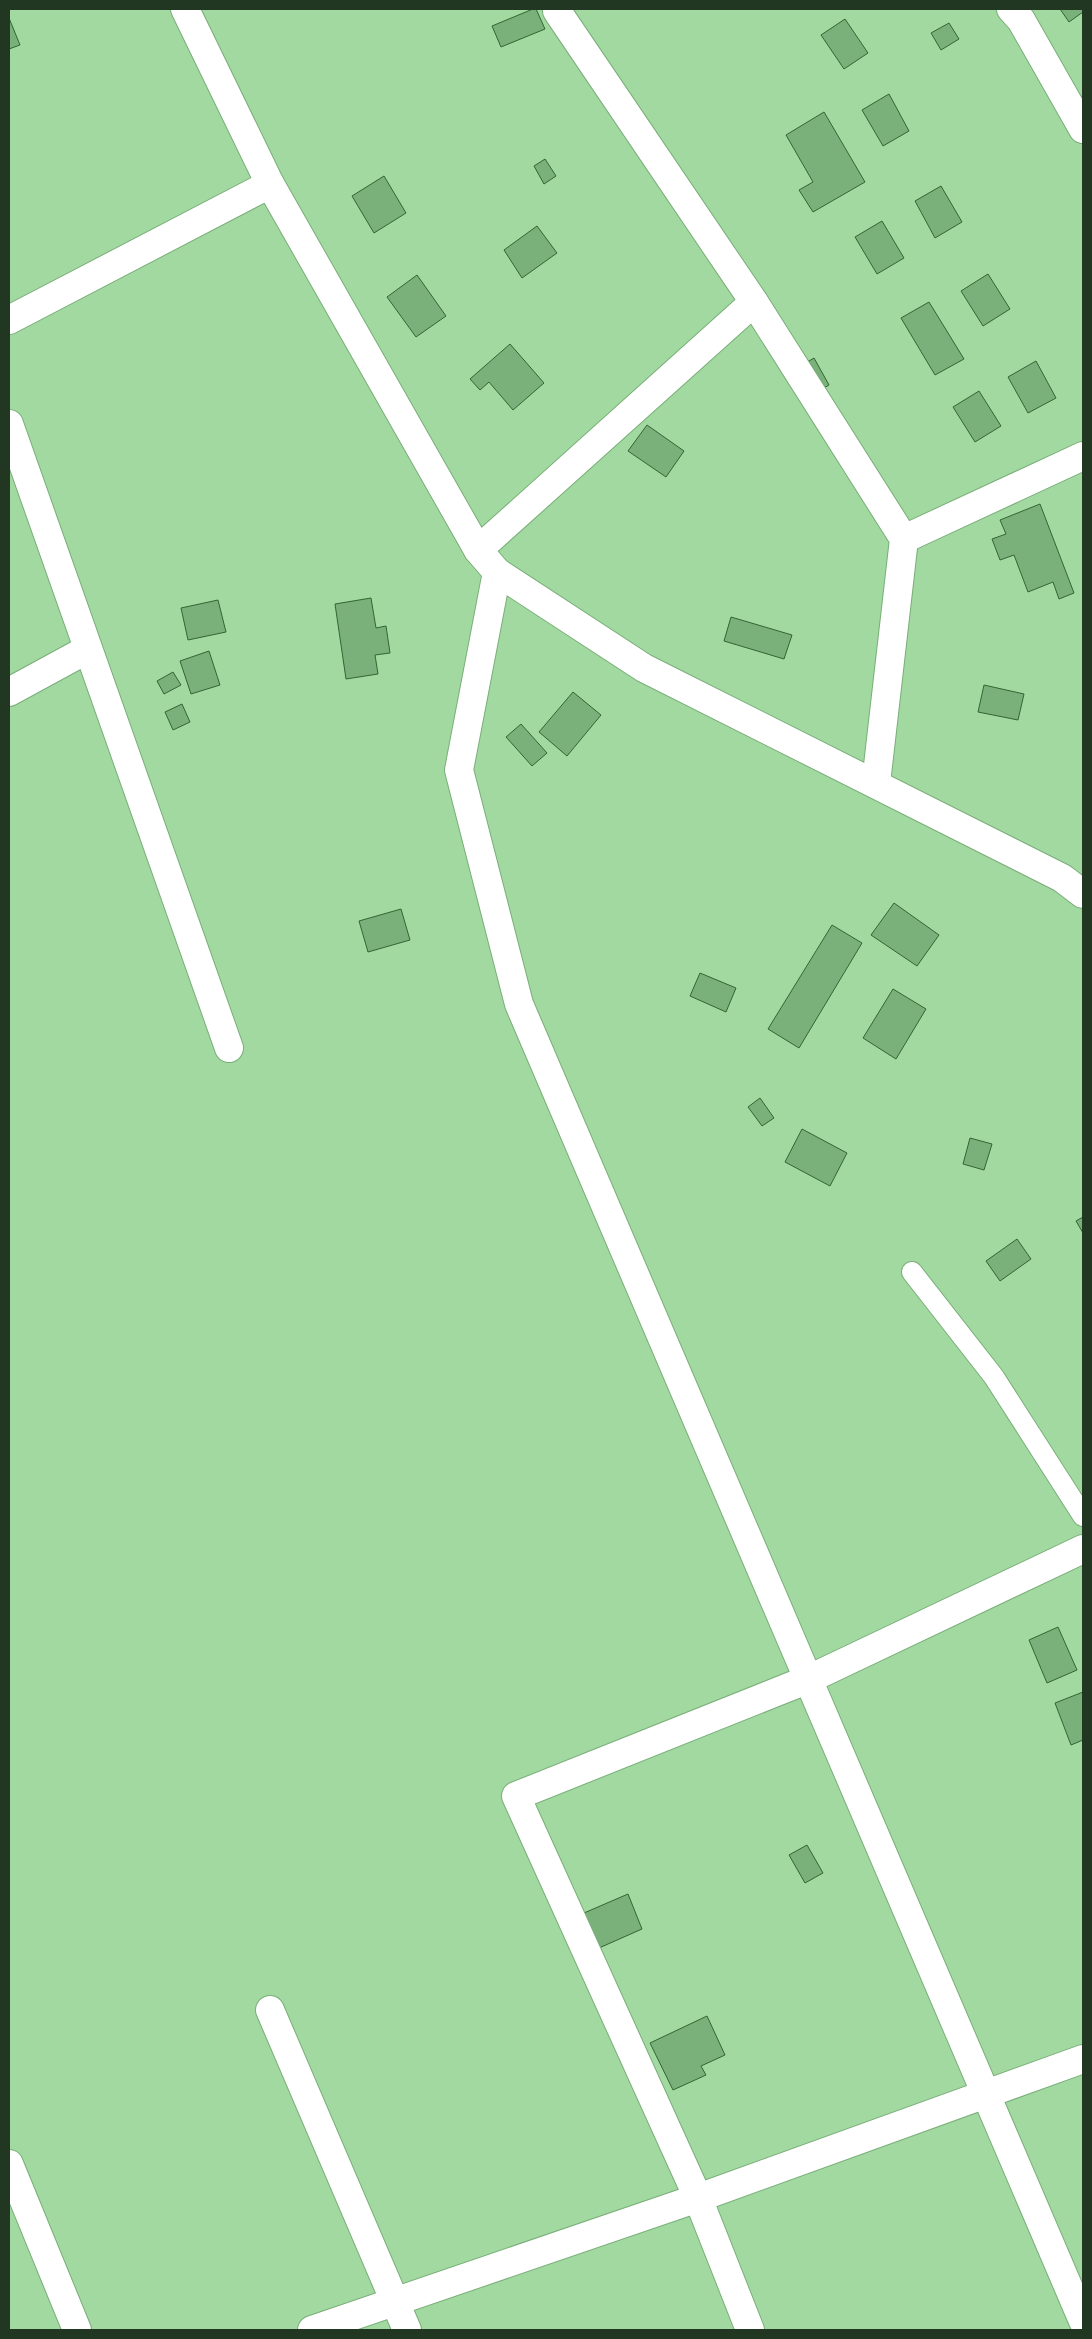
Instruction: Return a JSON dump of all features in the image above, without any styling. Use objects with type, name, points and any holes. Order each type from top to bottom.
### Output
[{"type":"street","points":[[186,9],[270,184],[478,550],[497,572],[644,668],[1062,878],[1083,894]]},
{"type":"street","points":[[1011,9],[1020,20],[1083,129]]},
{"type":"street","points":[[557,12],[754,302],[904,539],[876,783]]},
{"type":"street","points":[[9,320],[270,184]]},
{"type":"street","points":[[478,550],[754,302]]},
{"type":"street","points":[[9,424],[229,1048]]},
{"type":"street","points":[[904,539],[1083,456]]},
{"type":"street","points":[[497,572],[459,770],[519,1004],[1083,2321]]},
{"type":"street","points":[[9,692],[88,649]]},
{"type":"street","points":[[750,2330],[698,2198],[516,1796],[809,1679],[1083,1549]]},
{"type":"street","points":[[270,2010],[407,2330]]},
{"type":"street","points":[[312,2330],[698,2198],[1083,2059]]},
{"type":"street","points":[[9,2164],[77,2330]]},
{"type":"lane","points":[[912,1272],[994,1377],[1083,1516]]},
{"type":"building","points":[[536,9],[545,29],[501,47],[492,26]]},
{"type":"building","points":[[1060,9],[1083,9],[1083,12],[1069,22]]},
{"type":"building","points":[[9,18],[20,45],[9,49]]},
{"type":"building","points":[[845,19],[868,53],[844,69],[821,35]]},
{"type":"building","points":[[949,23],[959,39],[941,50],[931,33]]},
{"type":"building","points":[[889,94],[909,131],[883,146],[862,110]]},
{"type":"building","points":[[824,112],[865,182],[813,212],[799,190],[813,182],[786,135]]},
{"type":"building","points":[[545,159],[556,176],[544,184],[534,166]]},
{"type":"building","points":[[384,176],[406,213],[374,233],[352,196]]},
{"type":"building","points":[[941,186],[962,222],[935,238],[915,201]]},
{"type":"building","points":[[882,221],[904,258],[877,274],[855,237]]},
{"type":"building","points":[[537,226],[557,253],[522,278],[504,250]]},
{"type":"building","points":[[988,274],[1010,309],[983,326],[961,291]]},
{"type":"building","points":[[417,275],[446,316],[416,337],[387,297]]},
{"type":"building","points":[[929,302],[964,359],[935,375],[901,318]]},
{"type":"building","points":[[510,344],[544,383],[513,410],[489,382],[480,390],[470,379]]},
{"type":"building","points":[[814,358],[829,385],[807,398],[792,371]]},
{"type":"building","points":[[1036,361],[1056,398],[1028,413],[1008,377]]},
{"type":"building","points":[[979,391],[1001,426],[975,442],[953,407]]},
{"type":"building","points":[[647,425],[684,451],[666,477],[628,451]]},
{"type":"building","points":[[1040,504],[1074,593],[1059,599],[1053,582],[1028,592],[1014,555],[1000,560],[992,539],[1006,534],[1000,520]]},
{"type":"building","points":[[371,598],[376,628],[386,626],[390,653],[375,655],[378,674],[346,679],[335,604]]},
{"type":"building","points":[[218,600],[226,632],[188,640],[181,608]]},
{"type":"building","points":[[731,617],[792,635],[784,659],[724,641]]},
{"type":"building","points":[[209,651],[220,685],[191,694],[180,661]]},
{"type":"building","points":[[173,672],[181,685],[164,694],[157,681]]},
{"type":"building","points":[[984,685],[1024,694],[1018,720],[978,712]]},
{"type":"building","points":[[573,692],[601,715],[567,756],[539,732]]},
{"type":"building","points":[[182,704],[190,722],[173,730],[165,712]]},
{"type":"building","points":[[521,724],[547,753],[532,766],[506,737]]},
{"type":"building","points":[[894,903],[939,935],[917,966],[871,935]]},
{"type":"building","points":[[401,909],[410,940],[368,952],[359,921]]},
{"type":"building","points":[[832,925],[862,943],[799,1048],[768,1029]]},
{"type":"building","points":[[700,973],[736,988],[726,1012],[690,996]]},
{"type":"building","points":[[893,989],[926,1009],[896,1059],[863,1038]]},
{"type":"building","points":[[760,1098],[774,1118],[762,1126],[748,1107]]},
{"type":"building","points":[[802,1129],[847,1153],[830,1186],[785,1162]]},
{"type":"building","points":[[970,1138],[992,1144],[984,1170],[963,1164]]},
{"type":"building","points":[[1083,1217],[1083,1233],[1076,1221]]},
{"type":"building","points":[[1017,1239],[1031,1259],[1000,1281],[986,1261]]},
{"type":"building","points":[[1058,1627],[1077,1670],[1047,1683],[1029,1640]]},
{"type":"building","points":[[1083,1692],[1083,1740],[1071,1745],[1055,1703]]},
{"type":"building","points":[[807,1845],[823,1873],[805,1883],[789,1855]]},
{"type":"building","points":[[628,1894],[642,1929],[599,1948],[584,1913]]},
{"type":"building","points":[[707,2016],[725,2055],[701,2066],[706,2075],[673,2090],[650,2043]]}]
